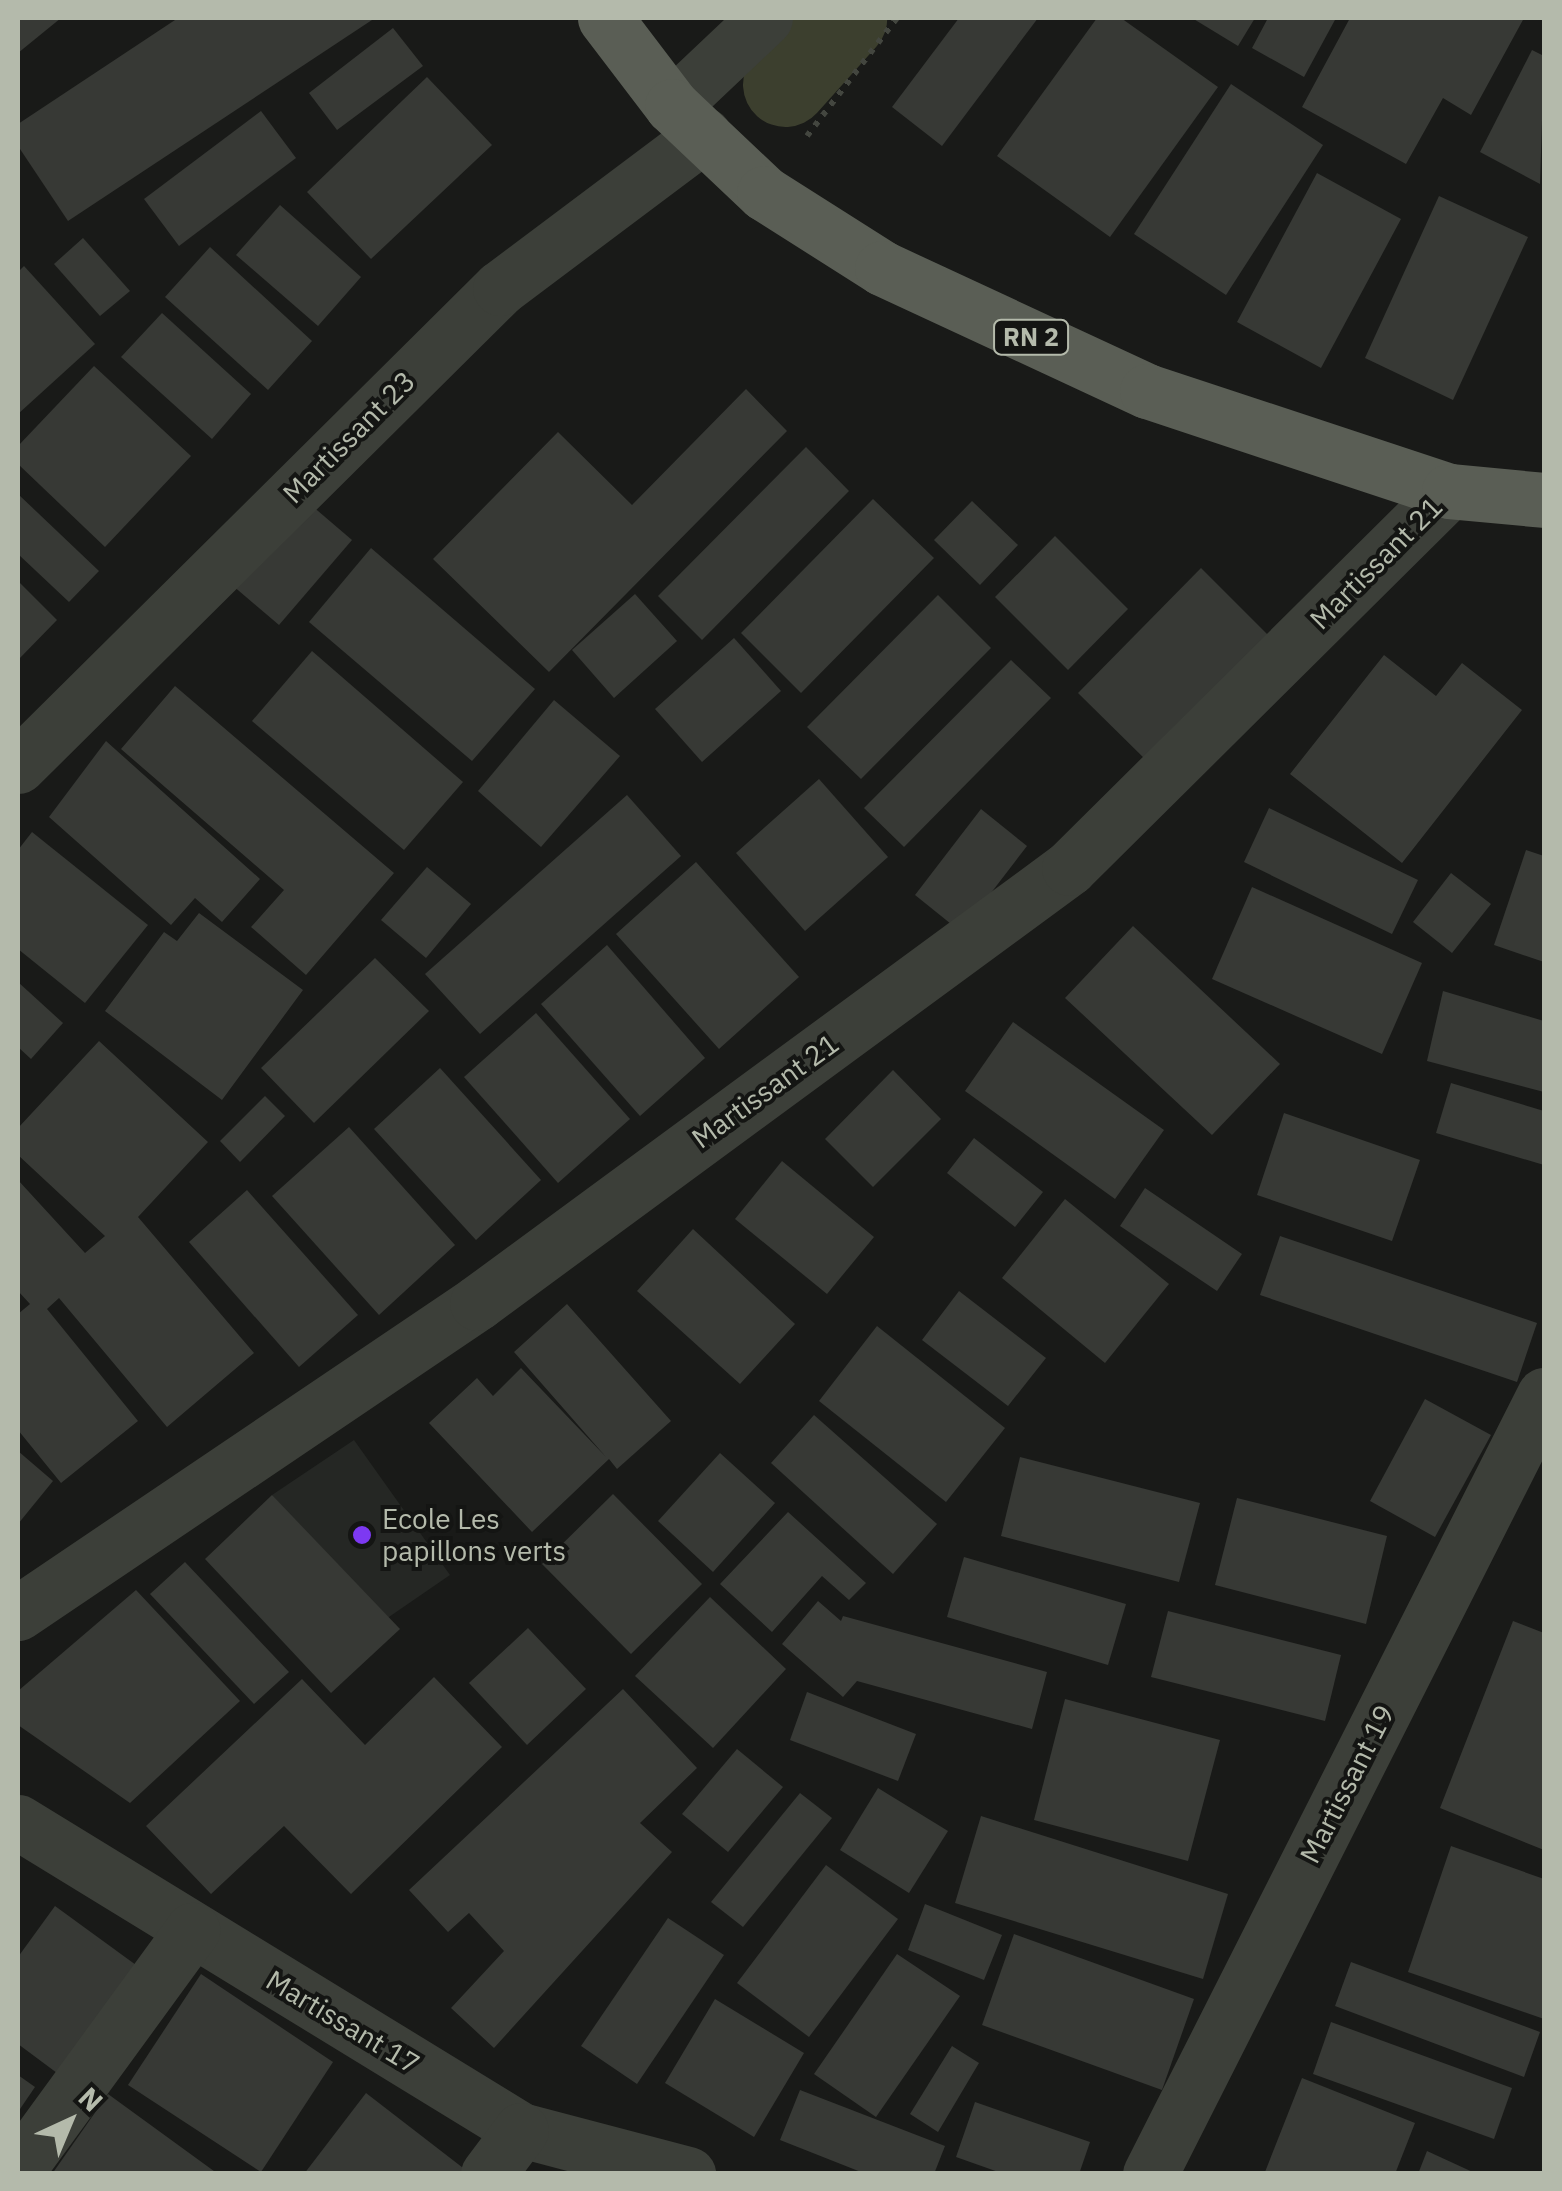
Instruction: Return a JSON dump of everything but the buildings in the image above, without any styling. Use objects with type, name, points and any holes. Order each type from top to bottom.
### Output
[{"type":"main road","name":"RN 2","points":[[606,18],[688,121],[764,193],[882,268],[1147,391],[1449,491],[1544,500]]},
{"type":"street","name":"Martissant 23","points":[[18,766],[500,288],[688,121],[765,18]]},
{"type":"street","name":"Martissant 21","points":[[18,1613],[477,1303],[1069,868],[1449,491]]},
{"type":"street","name":"Martissant 19","points":[[1150,2174],[1544,1395]]},
{"type":"street","name":"Martissant 17","points":[[18,1822],[522,2130],[688,2174]]},
{"type":"street","points":[[18,2169],[192,1930]]},
{"type":"street","points":[[488,2174],[522,2130]]},
{"type":"path","points":[[764,193],[896,18]]},
{"type":"shaded area","name":"Ecole Les papillons verts","points":[[354,1440],[450,1575],[370,1630],[272,1495]]},
{"type":"waterway","points":[[785,84],[844,18]]},
{"type":"place","name":"Ecole Les papillons verts","points":[[362,1535]]}]
